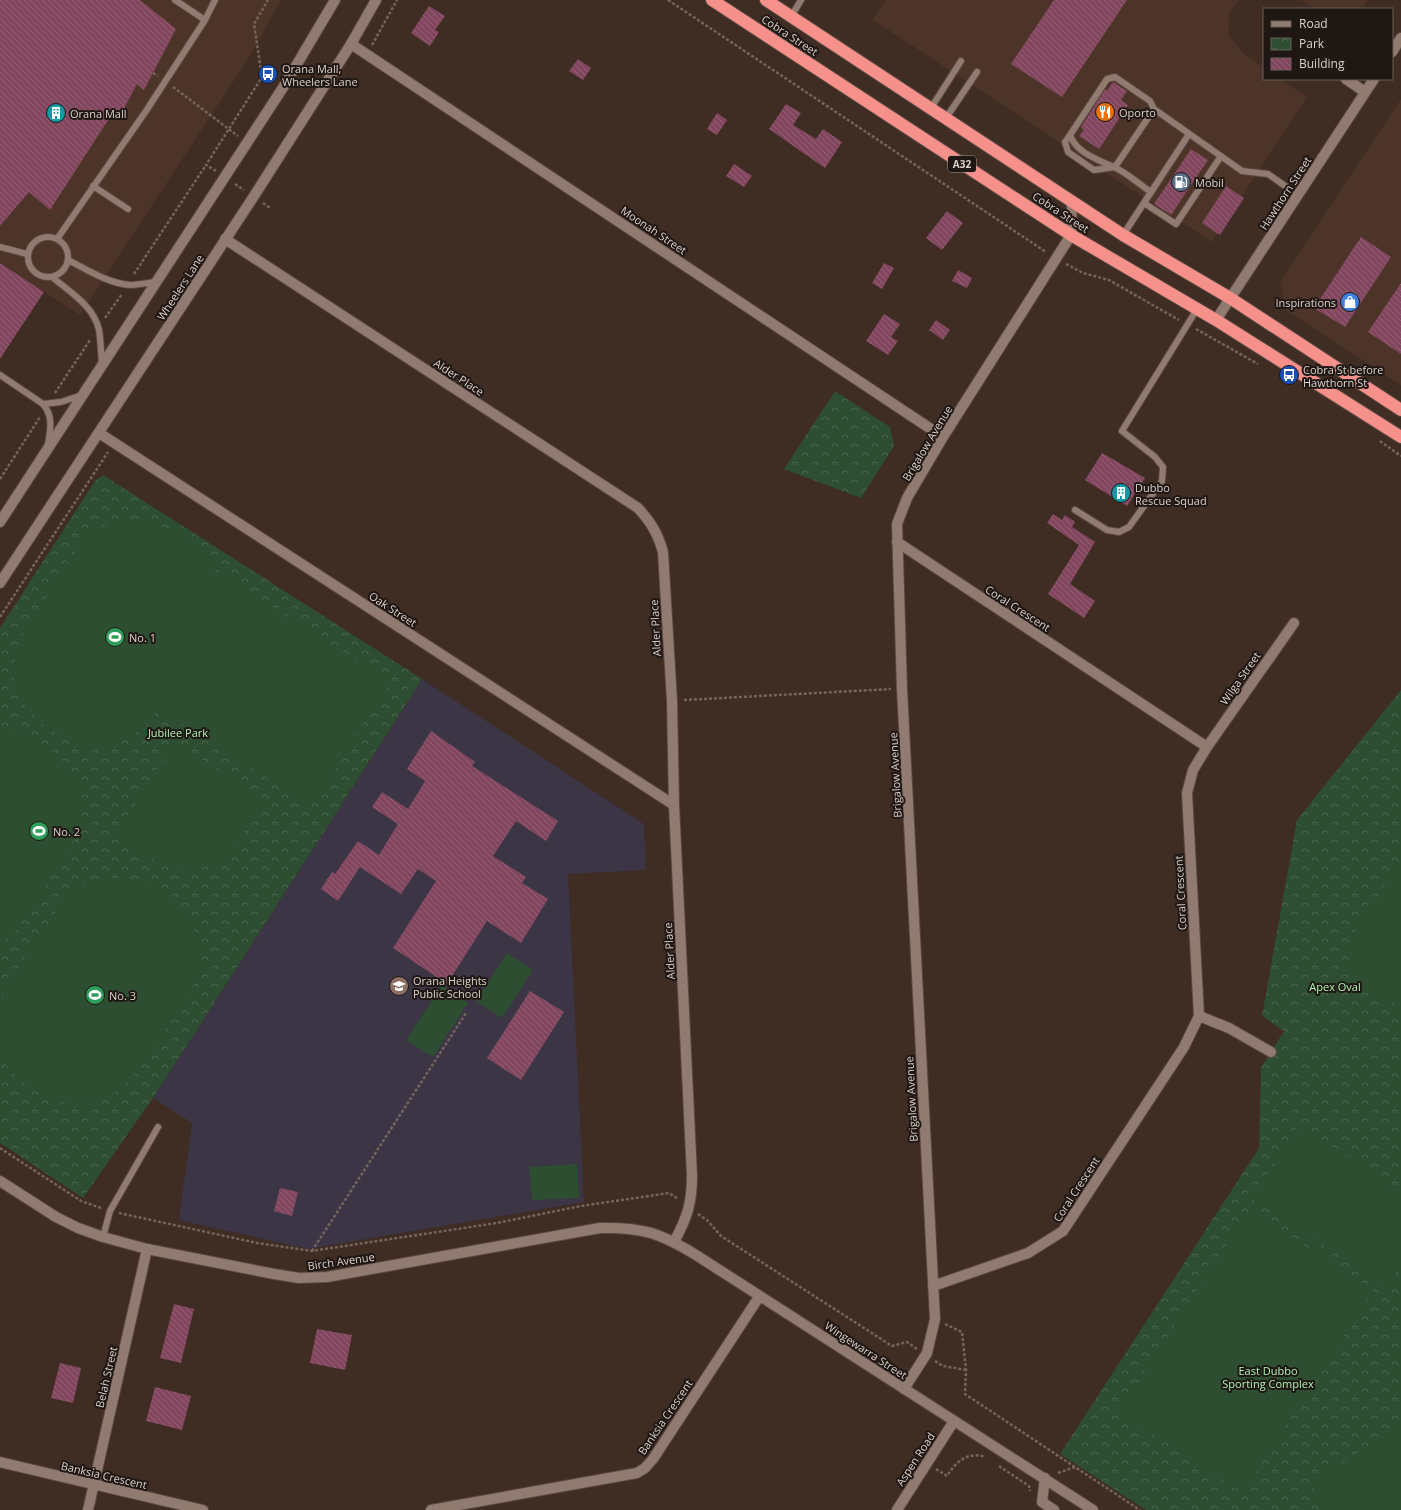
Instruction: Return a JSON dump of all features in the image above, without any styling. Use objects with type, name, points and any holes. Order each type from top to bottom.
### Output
[{"type":"highway","name":"Cobra Street","points":[[712,0],[1071,236],[1216,320],[1401,437]]},
{"type":"highway","name":"Cobra Street","points":[[766,0],[1123,235],[1230,298],[1401,410]]},
{"type":"street","name":"Wheelers Lane","points":[[0,522],[48,450],[155,282],[225,177],[246,142],[292,74],[335,0]]},
{"type":"street","name":"Wheelers Lane","points":[[0,584],[254,196],[351,44],[376,0]]},
{"type":"street","points":[[1393,50],[1401,38]]},
{"type":"street","name":"Moonah Street","points":[[351,44],[944,437]]},
{"type":"street","points":[[1347,80],[1365,92]]},
{"type":"street","name":"Hawthorn Street","points":[[1216,320],[1373,80]]},
{"type":"street","points":[[1071,236],[1072,201]]},
{"type":"street","name":"Brigalow Avenue","points":[[904,1389],[927,1353],[935,1318],[902,688],[897,524],[907,498],[1071,236]]},
{"type":"street","name":"Alder Place","points":[[225,239],[638,508],[650,521],[658,535],[663,552],[672,701],[674,805],[692,1195],[687,1217],[674,1242]]},
{"type":"street","name":"Oak Street","points":[[99,433],[674,805]]},
{"type":"street","name":"Coral Crescent","points":[[897,542],[1206,747],[1193,770],[1187,793],[1199,1016],[1184,1047],[1063,1231],[1028,1253],[933,1286]]},
{"type":"street","name":"Wilga Street","points":[[1206,747],[1294,623]]},
{"type":"street","points":[[1199,1016],[1229,1028],[1271,1052]]},
{"type":"street","name":"Birch Avenue","points":[[0,1181],[56,1218],[103,1237],[147,1249],[300,1278],[327,1277],[600,1228],[627,1227],[651,1232],[674,1242]]},
{"type":"street","name":"Wingewarra Street","points":[[674,1242],[1093,1510]]},
{"type":"street","name":"Belah Street","points":[[88,1510],[147,1249]]},
{"type":"street","name":"Banksia Crescent","points":[[431,1510],[637,1473],[645,1468],[653,1459],[759,1297]]},
{"type":"street","name":"Aspen Road","points":[[897,1510],[954,1421]]},
{"type":"street","name":"Banksia Crescent","points":[[0,1462],[94,1486],[203,1510]]},
{"type":"street","points":[[1045,1478],[1042,1502],[1054,1510]]},
{"type":"lane","points":[[175,0],[205,20]]},
{"type":"lane","points":[[57,239],[165,81],[205,20],[216,0]]},
{"type":"lane","points":[[791,17],[801,0]]},
{"type":"lane","points":[[931,108],[961,61]]},
{"type":"lane","points":[[946,118],[977,72]]},
{"type":"lane","points":[[1154,109],[1115,167],[1094,170],[1068,152],[1065,142],[1107,79],[1115,77],[1150,101],[1154,109],[1242,171],[1268,174],[1298,195]]},
{"type":"lane","points":[[1123,235],[1189,134]]},
{"type":"lane","points":[[1070,135],[1074,144],[1099,162],[1115,167],[1151,192]]},
{"type":"lane","points":[[1144,203],[1176,224],[1221,156]]},
{"type":"lane","points":[[93,186],[128,209]]},
{"type":"lane","points":[[44,237],[57,239],[66,247],[68,260],[63,271],[52,277],[39,276],[30,267],[27,254],[29,248],[38,239],[44,237]]},
{"type":"lane","points":[[0,247],[27,254]]},
{"type":"lane","points":[[68,260],[102,278],[114,282],[130,285],[155,282]]},
{"type":"lane","points":[[52,277],[84,304],[93,315],[99,330],[102,365]]},
{"type":"lane","points":[[1075,510],[1107,530],[1119,532],[1129,527],[1162,481],[1163,467],[1155,457],[1122,431],[1197,309]]},
{"type":"lane","points":[[0,375],[44,404],[51,418],[48,450]]},
{"type":"lane","points":[[44,404],[61,402],[83,394]]},
{"type":"lane","points":[[103,1237],[110,1211],[158,1128]]},
{"type":"path","points":[[268,0],[254,24],[262,77],[228,128],[206,165],[270,208]]},
{"type":"path","points":[[367,54],[397,0]]},
{"type":"path","points":[[668,0],[1056,259],[1083,273],[1108,280],[1262,366]]},
{"type":"path","points":[[153,73],[246,142]]},
{"type":"path","points":[[1376,438],[1401,456]]},
{"type":"path","points":[[0,618],[114,443]]},
{"type":"path","points":[[672,701],[902,688]]},
{"type":"path","points":[[312,1251],[466,1013]]},
{"type":"path","points":[[935,1318],[962,1332],[966,1370],[965,1394],[1140,1510]]},
{"type":"path","points":[[927,1463],[947,1476],[955,1464],[964,1458],[973,1455],[984,1456],[990,1460]]},
{"type":"path","points":[[997,1464],[1029,1486],[1031,1493]]},
{"type":"path","points":[[1045,1478],[1075,1467]]},
{"type":"shaded area","name":"Orana Mall","points":[[0,0],[281,0],[252,53],[80,315],[0,263]]},
{"type":"shaded area","points":[[886,0],[1239,0],[1230,11],[1228,35],[1243,53],[1263,67],[1263,80],[1282,80],[1307,97],[1212,242],[873,20]]},
{"type":"shaded area","points":[[1302,0],[1368,0],[1363,8],[1314,8]]},
{"type":"shaded area","points":[[1401,99],[1401,385],[1286,310],[1280,282]]},
{"type":"shaded area","name":"Orana Heights Public School","points":[[422,679],[644,824],[646,870],[568,874],[584,1202],[308,1249],[179,1220],[192,1123],[153,1098]]},
{"type":"green space","points":[[835,391],[890,427],[894,446],[861,498],[784,469]]},
{"type":"green space","name":"Jubilee Park","points":[[103,475],[422,679],[153,1098],[83,1198],[0,1143],[0,628],[95,481]]},
{"type":"green space","points":[[121,520],[149,523],[174,531],[196,547],[213,569],[390,682],[311,806],[159,709],[137,732],[124,740],[109,745],[92,745],[75,742],[58,735],[43,724],[30,711],[20,697],[15,680],[14,663],[16,652],[30,621],[71,560],[89,537],[106,525]]},
{"type":"green space","name":"East Dubbo Sporting Complex","points":[[1401,690],[1401,1510],[1146,1510],[1060,1454],[1259,1148],[1261,1068],[1284,1031],[1262,1016],[1297,820]]},
{"type":"green space","name":"No. 2","points":[[0,730],[7,730],[28,736],[52,752],[69,770],[79,787],[82,805],[80,823],[64,858],[17,928],[0,943]]},
{"type":"green space","points":[[175,742],[265,800],[234,846],[220,860],[205,867],[190,869],[174,868],[144,855],[114,836]]},
{"type":"green space","points":[[1401,861],[1401,1008],[1349,974],[1348,943]]},
{"type":"green space","name":"No. 3","points":[[102,878],[117,878],[136,881],[166,896],[177,906],[187,917],[199,942],[200,957],[198,971],[191,989],[181,1006],[138,1069],[123,1087],[103,1099],[91,1103],[75,1104],[60,1102],[28,1086],[5,1064],[2,1059],[0,1055],[0,1002],[20,965],[64,902],[78,889]]},
{"type":"green space","points":[[507,953],[533,970],[502,1018],[476,1001]]},
{"type":"green space","points":[[442,985],[468,1003],[433,1057],[406,1040]]},
{"type":"green space","points":[[1299,1125],[1401,1191],[1401,1265],[1387,1286],[1252,1199]]},
{"type":"green space","points":[[577,1164],[579,1198],[532,1200],[529,1167]]},
{"type":"green space","points":[[1249,1210],[1374,1290],[1243,1492],[1119,1412]]},
{"type":"green space","points":[[1401,1424],[1401,1510],[1327,1510],[1310,1485]]},
{"type":"building","name":"Orana Mall","points":[[0,0],[140,0],[176,29],[144,90],[137,84],[120,116],[114,111],[50,210],[29,192],[0,226]]},
{"type":"building","points":[[1054,0],[1127,0],[1062,97],[1011,64]]},
{"type":"building","points":[[429,6],[445,16],[435,30],[439,32],[430,46],[411,33]]},
{"type":"building","points":[[578,59],[591,68],[583,80],[569,71]]},
{"type":"building","name":"Oporto","points":[[1113,82],[1127,91],[1121,100],[1128,105],[1099,149],[1079,136],[1084,130],[1081,127],[1105,89],[1107,91]]},
{"type":"building","points":[[786,104],[801,113],[793,125],[816,139],[823,129],[842,142],[825,168],[769,129]]},
{"type":"building","points":[[717,113],[727,120],[717,135],[707,129]]},
{"type":"building","name":"Mobil","points":[[1191,149],[1208,160],[1171,215],[1154,204]]},
{"type":"building","points":[[734,164],[752,176],[744,187],[726,176]]},
{"type":"building","points":[[1226,186],[1244,198],[1220,235],[1202,223]]},
{"type":"building","points":[[947,211],[963,223],[942,250],[926,238]]},
{"type":"building","points":[[1361,237],[1391,257],[1345,327],[1314,308]]},
{"type":"building","points":[[0,263],[44,292],[0,359]]},
{"type":"building","points":[[884,263],[894,268],[882,289],[872,283]]},
{"type":"building","points":[[958,270],[972,278],[967,288],[952,281]]},
{"type":"building","points":[[1401,283],[1401,354],[1368,332]]},
{"type":"building","points":[[884,314],[900,324],[891,337],[898,341],[888,355],[866,341]]},
{"type":"building","points":[[936,320],[950,330],[943,340],[929,330]]},
{"type":"building","name":"Dubbo Rescue Squad","points":[[1102,453],[1145,478],[1127,506],[1085,480]]},
{"type":"building","points":[[1053,514],[1062,520],[1065,515],[1075,522],[1072,527],[1095,542],[1070,584],[1095,601],[1084,618],[1048,594],[1079,545],[1047,523]]},
{"type":"building","points":[[431,731],[475,762],[472,766],[558,821],[546,841],[516,821],[493,856],[526,877],[522,883],[548,899],[521,943],[487,921],[447,984],[393,948],[436,881],[418,869],[401,894],[360,867],[338,901],[321,889],[332,872],[335,874],[358,841],[379,855],[398,824],[372,807],[382,792],[408,809],[425,781],[407,769]]},
{"type":"building","points":[[530,991],[564,1012],[521,1080],[487,1058]]},
{"type":"building","points":[[280,1188],[298,1192],[292,1216],[274,1211]]},
{"type":"building","points":[[174,1304],[194,1309],[181,1363],[160,1358]]},
{"type":"building","points":[[317,1329],[352,1335],[345,1370],[310,1363]]},
{"type":"building","points":[[60,1363],[81,1368],[73,1403],[51,1398]]},
{"type":"building","points":[[155,1387],[191,1396],[182,1430],[146,1421]]},
{"type":"place","name":"Orana Mall, Wheelers Lane","points":[[268,74]]},
{"type":"place","name":"Oporto","points":[[1105,112]]},
{"type":"place","name":"Orana Mall","points":[[56,113]]},
{"type":"place","name":"Mobil","points":[[1181,182]]},
{"type":"place","name":"Inspirations","points":[[1350,302]]},
{"type":"place","name":"Cobra St before Hawthorn St","points":[[1289,375]]},
{"type":"place","name":"Dubbo Rescue Squad","points":[[1121,493]]},
{"type":"place","name":"No. 1","points":[[115,637]]},
{"type":"place","name":"No. 2","points":[[39,831]]},
{"type":"place","name":"Orana Heights Public School","points":[[399,986]]},
{"type":"place","name":"No. 3","points":[[95,995]]},
{"type":"park label","name":"Apex Oval","points":[[1335,986]]}]
